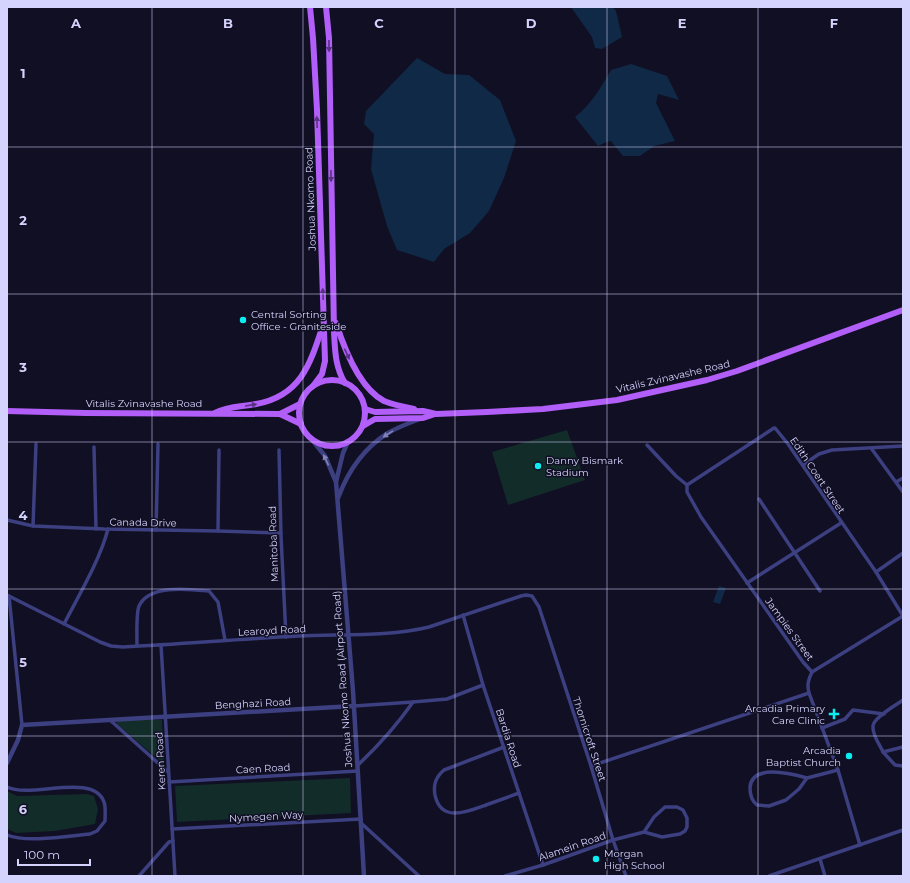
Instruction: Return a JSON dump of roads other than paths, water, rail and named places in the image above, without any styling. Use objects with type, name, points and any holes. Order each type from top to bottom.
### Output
[{"type":"main road","name":"Joshua Nkomo Road","points":[[310,7],[317,110],[325,361],[324,369],[313,386]]},
{"type":"main road","name":"Joshua Nkomo Road","points":[[326,7],[329,38],[334,318],[336,356],[339,373],[345,383]]},
{"type":"main road","name":"Vitalis Zvinavashe Road","points":[[363,426],[375,419],[436,414],[543,409],[624,398],[736,371],[903,310]]},
{"type":"main road","points":[[334,318],[348,357],[362,380],[377,396],[391,404],[423,415]]},
{"type":"main road","points":[[213,414],[225,408],[261,404],[276,398],[288,390],[304,374],[311,361],[324,324]]},
{"type":"main road","points":[[337,380],[352,387],[363,400],[365,409],[363,426],[348,442],[340,446],[321,445],[313,440],[300,424],[300,404],[307,391],[313,386],[320,382],[337,380]]},
{"type":"main road","name":"Vitalis Zvinavashe Road","points":[[7,411],[280,414],[300,404]]},
{"type":"main road","name":"Vitalis Zvinavashe Road","points":[[365,409],[375,412],[423,415]]},
{"type":"main road","name":"Vitalis Zvinavashe Road","points":[[280,414],[300,424]]},
{"type":"street","points":[[338,500],[344,483],[352,468],[374,443],[389,432],[423,415]]},
{"type":"street","name":"Edith Coert Street","points":[[688,484],[774,428],[779,432],[803,465],[841,523],[876,572],[903,616]]},
{"type":"street","points":[[313,440],[325,456],[336,482]]},
{"type":"street","points":[[336,482],[343,453],[348,442]]},
{"type":"street","points":[[33,526],[36,444]]},
{"type":"street","points":[[156,530],[158,444]]},
{"type":"street","points":[[647,445],[676,476],[688,484]]},
{"type":"street","points":[[803,465],[819,454],[832,450],[903,446]]},
{"type":"street","points":[[94,447],[96,529]]},
{"type":"street","points":[[871,448],[903,492]]},
{"type":"street","points":[[218,531],[219,450]]},
{"type":"street","name":"Manitoba Road","points":[[279,450],[286,637]]},
{"type":"street","points":[[896,482],[903,478]]},
{"type":"street","name":"Joshua Nkomo Road (Airport Road)","points":[[336,482],[354,706],[364,876]]},
{"type":"street","name":"Jampies Street","points":[[688,484],[687,492],[701,517],[803,662],[812,672],[808,678],[807,686],[838,770],[860,845]]},
{"type":"street","points":[[759,499],[820,591]]},
{"type":"street","name":"Canada Drive","points":[[7,520],[33,526],[281,534]]},
{"type":"street","points":[[747,583],[841,523]]},
{"type":"street","points":[[64,624],[87,580],[108,529]]},
{"type":"street","points":[[876,572],[903,553]]},
{"type":"street","points":[[137,646],[138,608],[143,599],[153,593],[180,588],[209,591],[218,602],[225,640]]},
{"type":"street","points":[[7,763],[18,740],[22,725],[8,595]]},
{"type":"street","name":"Learoyd Road","points":[[8,595],[100,642],[111,646],[161,645],[225,640],[387,633],[415,630],[526,595],[532,596],[539,607]]},
{"type":"street","name":"Thornicroft Street","points":[[539,607],[613,840],[626,876]]},
{"type":"street","name":"Bardia Road","points":[[463,615],[483,685],[543,865]]},
{"type":"street","points":[[812,672],[903,616]]},
{"type":"street","name":"Keren Road","points":[[161,645],[175,876]]},
{"type":"street","name":"Benghazi Road","points":[[22,725],[413,702],[447,699],[483,685]]},
{"type":"street","points":[[590,766],[809,693]]},
{"type":"street","points":[[903,700],[876,719],[873,726],[873,730],[884,752],[895,765],[903,766]]},
{"type":"street","points":[[358,765],[382,742],[401,720],[413,702]]},
{"type":"street","points":[[822,728],[847,718],[853,710],[884,714]]},
{"type":"street","points":[[110,720],[168,772]]},
{"type":"street","points":[[504,747],[444,770],[437,776],[434,790],[437,802],[444,810],[450,813],[458,813],[469,811],[519,793]]},
{"type":"street","points":[[884,752],[903,747]]},
{"type":"street","points":[[807,778],[799,789],[786,800],[769,806],[762,806],[757,805],[752,800],[750,786],[754,778],[757,776],[772,772],[793,774],[807,778],[838,770]]},
{"type":"street","name":"Caen Road","points":[[169,782],[358,771]]},
{"type":"street","points":[[7,787],[17,791],[78,787],[91,789],[97,792],[103,800],[105,820],[97,831],[90,834],[30,839],[15,838],[7,835]]},
{"type":"street","name":"Alamein Road","points":[[505,876],[543,865],[613,840],[644,832],[662,837],[680,834],[683,833],[687,827],[687,818],[682,810],[677,807],[665,807],[654,817],[644,832]]},
{"type":"street","points":[[361,821],[419,876]]},
{"type":"street","name":"Nymegen Way","points":[[172,829],[361,821]]},
{"type":"street","points":[[769,876],[903,830]]},
{"type":"street","points":[[139,876],[169,842],[173,841]]},
{"type":"street","points":[[820,859],[825,876]]},
{"type":"water","points":[[571,7],[613,7],[616,11],[622,37],[602,49],[595,48],[592,37]]},
{"type":"water","points":[[417,58],[445,74],[469,75],[500,100],[516,141],[504,178],[489,211],[470,233],[444,249],[434,262],[397,250],[387,226],[371,169],[374,134],[364,124],[366,111]]},
{"type":"water","points":[[631,64],[667,76],[679,100],[658,94],[656,103],[675,141],[654,146],[640,156],[623,156],[611,141],[598,146],[575,117],[591,101],[611,70]]},
{"type":"water","points":[[719,586],[726,588],[720,604],[713,602]]},
{"type":"place","name":"Central Sorting Office - Graniteside","points":[[243,320]]},
{"type":"place","name":"Danny Bismark Stadium","points":[[538,466]]},
{"type":"place","name":"Arcadia Primary Care Clinic","points":[[834,714]]},
{"type":"place","name":"Arcadia Baptist Church","points":[[849,756]]},
{"type":"place","name":"Morgan High School","points":[[596,859]]}]
